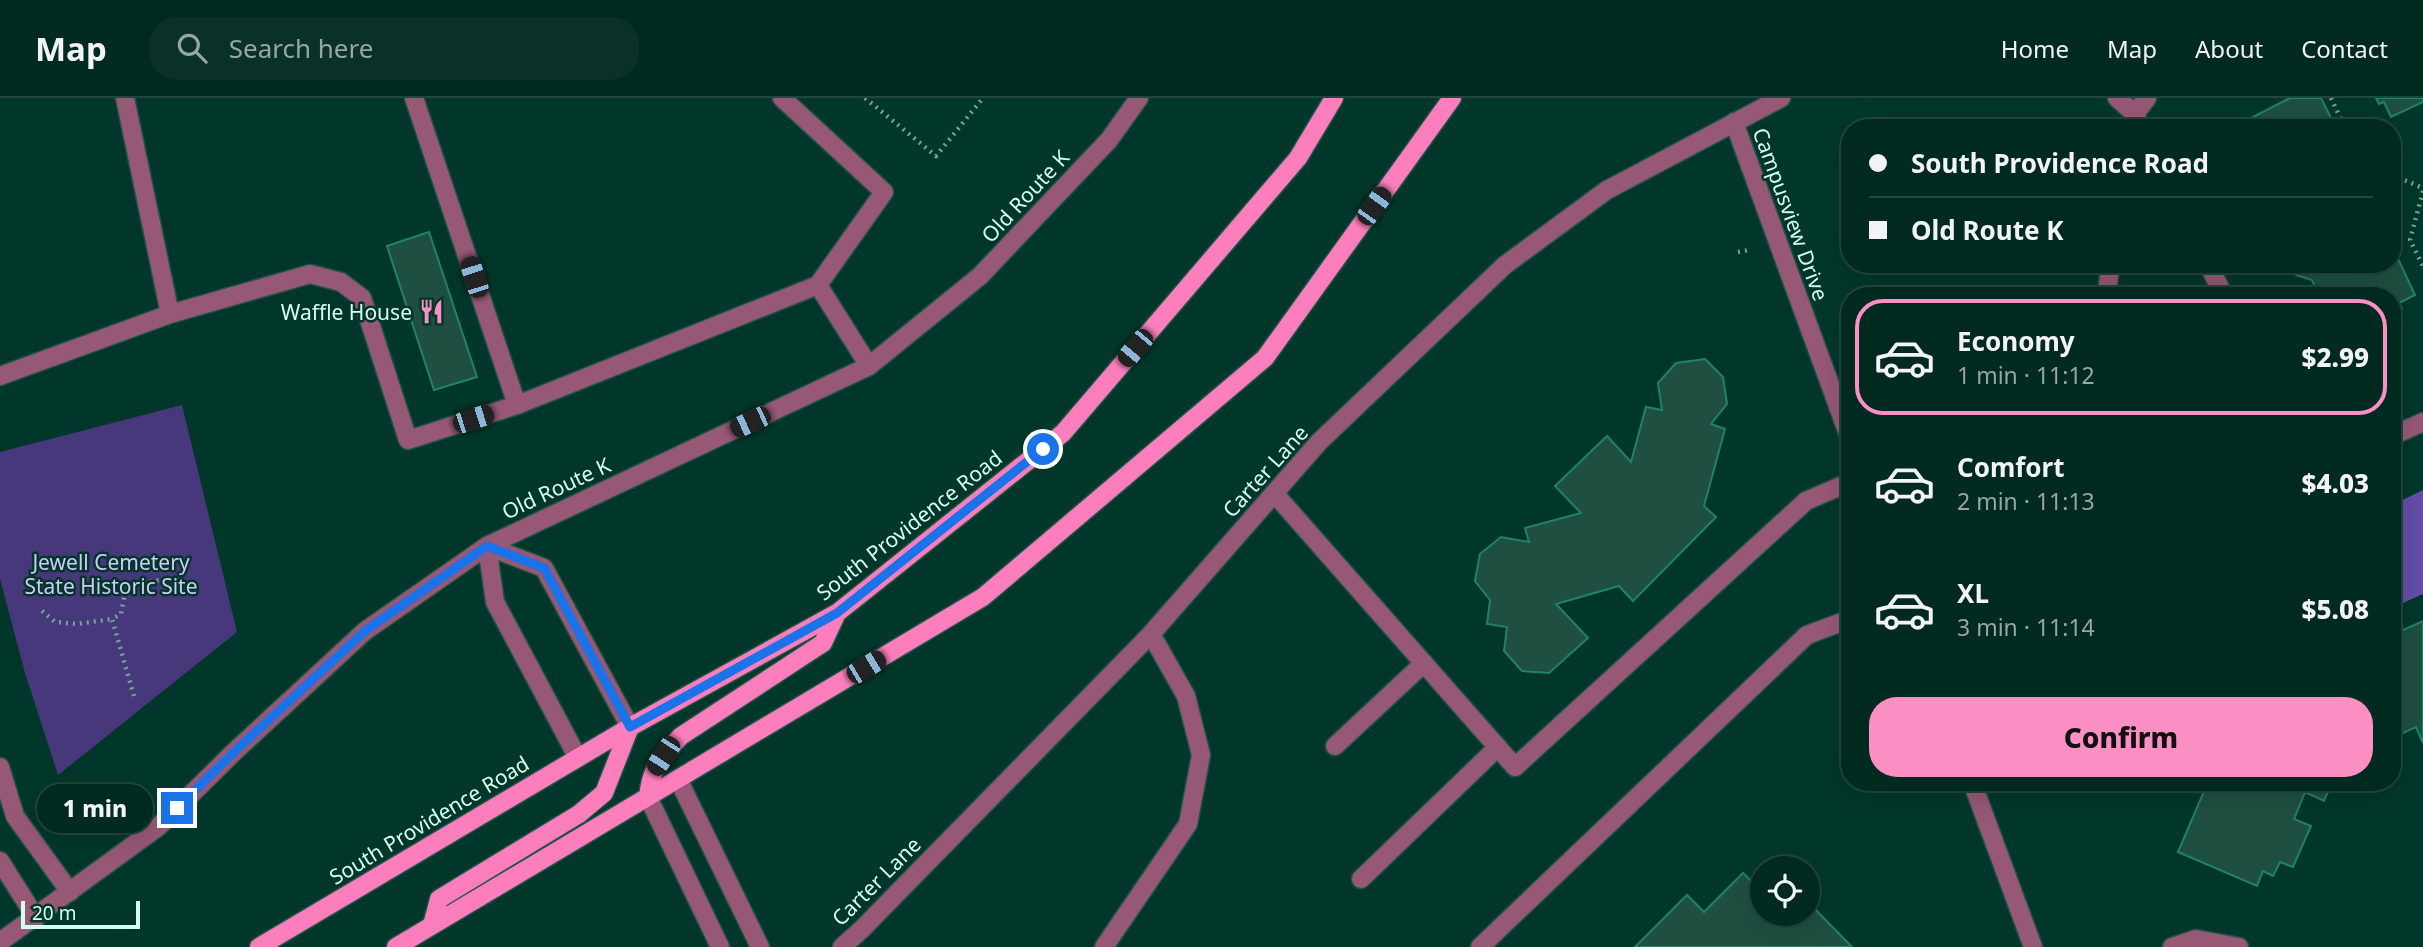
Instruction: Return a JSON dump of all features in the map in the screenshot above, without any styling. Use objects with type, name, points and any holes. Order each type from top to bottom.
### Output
[{"type":"main road","name":"South Providence Road","points":[[259,947],[630,727],[837,613],[1063,433],[1298,158],[1334,98]]},
{"type":"main road","points":[[396,947],[983,597],[1265,358],[1452,98]]},
{"type":"main road","points":[[648,797],[650,775],[681,736],[823,643],[837,613]]},
{"type":"main road","points":[[432,925],[439,899],[579,814],[604,793],[630,727]]},
{"type":"street","points":[[125,98],[170,314]]},
{"type":"street","points":[[414,98],[517,405]]},
{"type":"street","points":[[0,376],[170,314],[310,274],[341,282],[362,298],[408,440],[517,405],[818,285],[884,192],[782,98]]},
{"type":"street","name":"Old Route K","points":[[0,943],[158,827],[234,752],[365,631],[487,546],[869,366],[980,276],[1109,140],[1139,98]]},
{"type":"street","name":"Carter Lane","points":[[842,947],[1150,635],[1319,442],[1505,265],[1607,190],[1781,98]]},
{"type":"street","points":[[2117,98],[2133,119]]},
{"type":"street","points":[[2138,119],[2147,98]]},
{"type":"street","name":"Campusview Drive","points":[[1734,122],[1841,414]]},
{"type":"street","points":[[818,285],[869,366]]},
{"type":"street","points":[[2401,432],[2423,422]]},
{"type":"street","points":[[1275,493],[1515,766],[1806,501],[1841,486]]},
{"type":"street","points":[[578,758],[495,602],[487,546],[544,568],[630,727]]},
{"type":"street","points":[[1480,947],[1807,635],[1841,622]]},
{"type":"street","points":[[1104,947],[1188,824],[1201,755],[1186,696],[1150,635]]},
{"type":"street","points":[[1335,746],[1424,663]]},
{"type":"street","points":[[1361,879],[1498,747]]},
{"type":"street","points":[[0,767],[15,816],[70,892]]},
{"type":"street","points":[[678,779],[760,947]]},
{"type":"street","points":[[1975,791],[2033,947]]},
{"type":"street","points":[[648,797],[720,947]]},
{"type":"street","points":[[0,861],[36,918]]},
{"type":"street","points":[[2172,947],[2196,939],[2239,947]]},
{"type":"path","points":[[865,98],[936,156],[983,98]]},
{"type":"path","points":[[2331,98],[2341,119]]},
{"type":"path","points":[[2401,179],[2423,189],[2410,240],[2423,266]]},
{"type":"path","points":[[42,611],[55,622],[77,624],[113,620],[121,614],[125,592],[137,584],[183,576]]},
{"type":"path","points":[[113,620],[134,696]]},
{"type":"green space","name":"Jewell Cemetery State Historic Site","points":[[182,405],[237,632],[58,775],[25,673],[0,579],[0,452]]},
{"type":"shaded area","points":[[2423,490],[2423,594],[2401,604],[2401,501]]},
{"type":"building","points":[[2290,98],[2321,98],[2332,119],[2254,119],[2253,117]]},
{"type":"building","points":[[2376,98],[2423,98],[2423,102],[2391,117],[2384,102],[2379,104]]},
{"type":"building","name":"Waffle House","points":[[429,232],[477,377],[434,390],[387,246]]},
{"type":"building","points":[[2401,265],[2415,295],[2401,302],[2401,287],[2315,287],[2312,280],[2295,273],[2401,273]]},
{"type":"building","points":[[1705,359],[1723,377],[1727,404],[1711,424],[1725,429],[1704,506],[1716,517],[1633,601],[1619,586],[1556,604],[1588,638],[1549,673],[1522,671],[1504,651],[1507,627],[1487,624],[1490,600],[1475,581],[1480,554],[1501,537],[1529,542],[1525,528],[1581,513],[1555,486],[1607,436],[1631,462],[1646,407],[1662,410],[1658,383],[1676,363]]},
{"type":"building","points":[[2423,621],[2423,743],[2416,727],[2401,734],[2401,631]]},
{"type":"building","points":[[2204,791],[2328,791],[2324,801],[2305,792],[2294,819],[2311,826],[2293,867],[2280,862],[2273,876],[2263,871],[2257,886],[2178,852]]},
{"type":"building","points":[[1743,873],[1750,880],[1750,926],[1820,926],[1820,914],[1852,947],[1635,947],[1687,895],[1704,912]]},
{"type":"place","name":"Waffle House","points":[[432,312]]},
{"type":"route","points":[[177,808],[365,631],[487,546],[544,568],[630,727],[837,613],[1043,449]]}]
